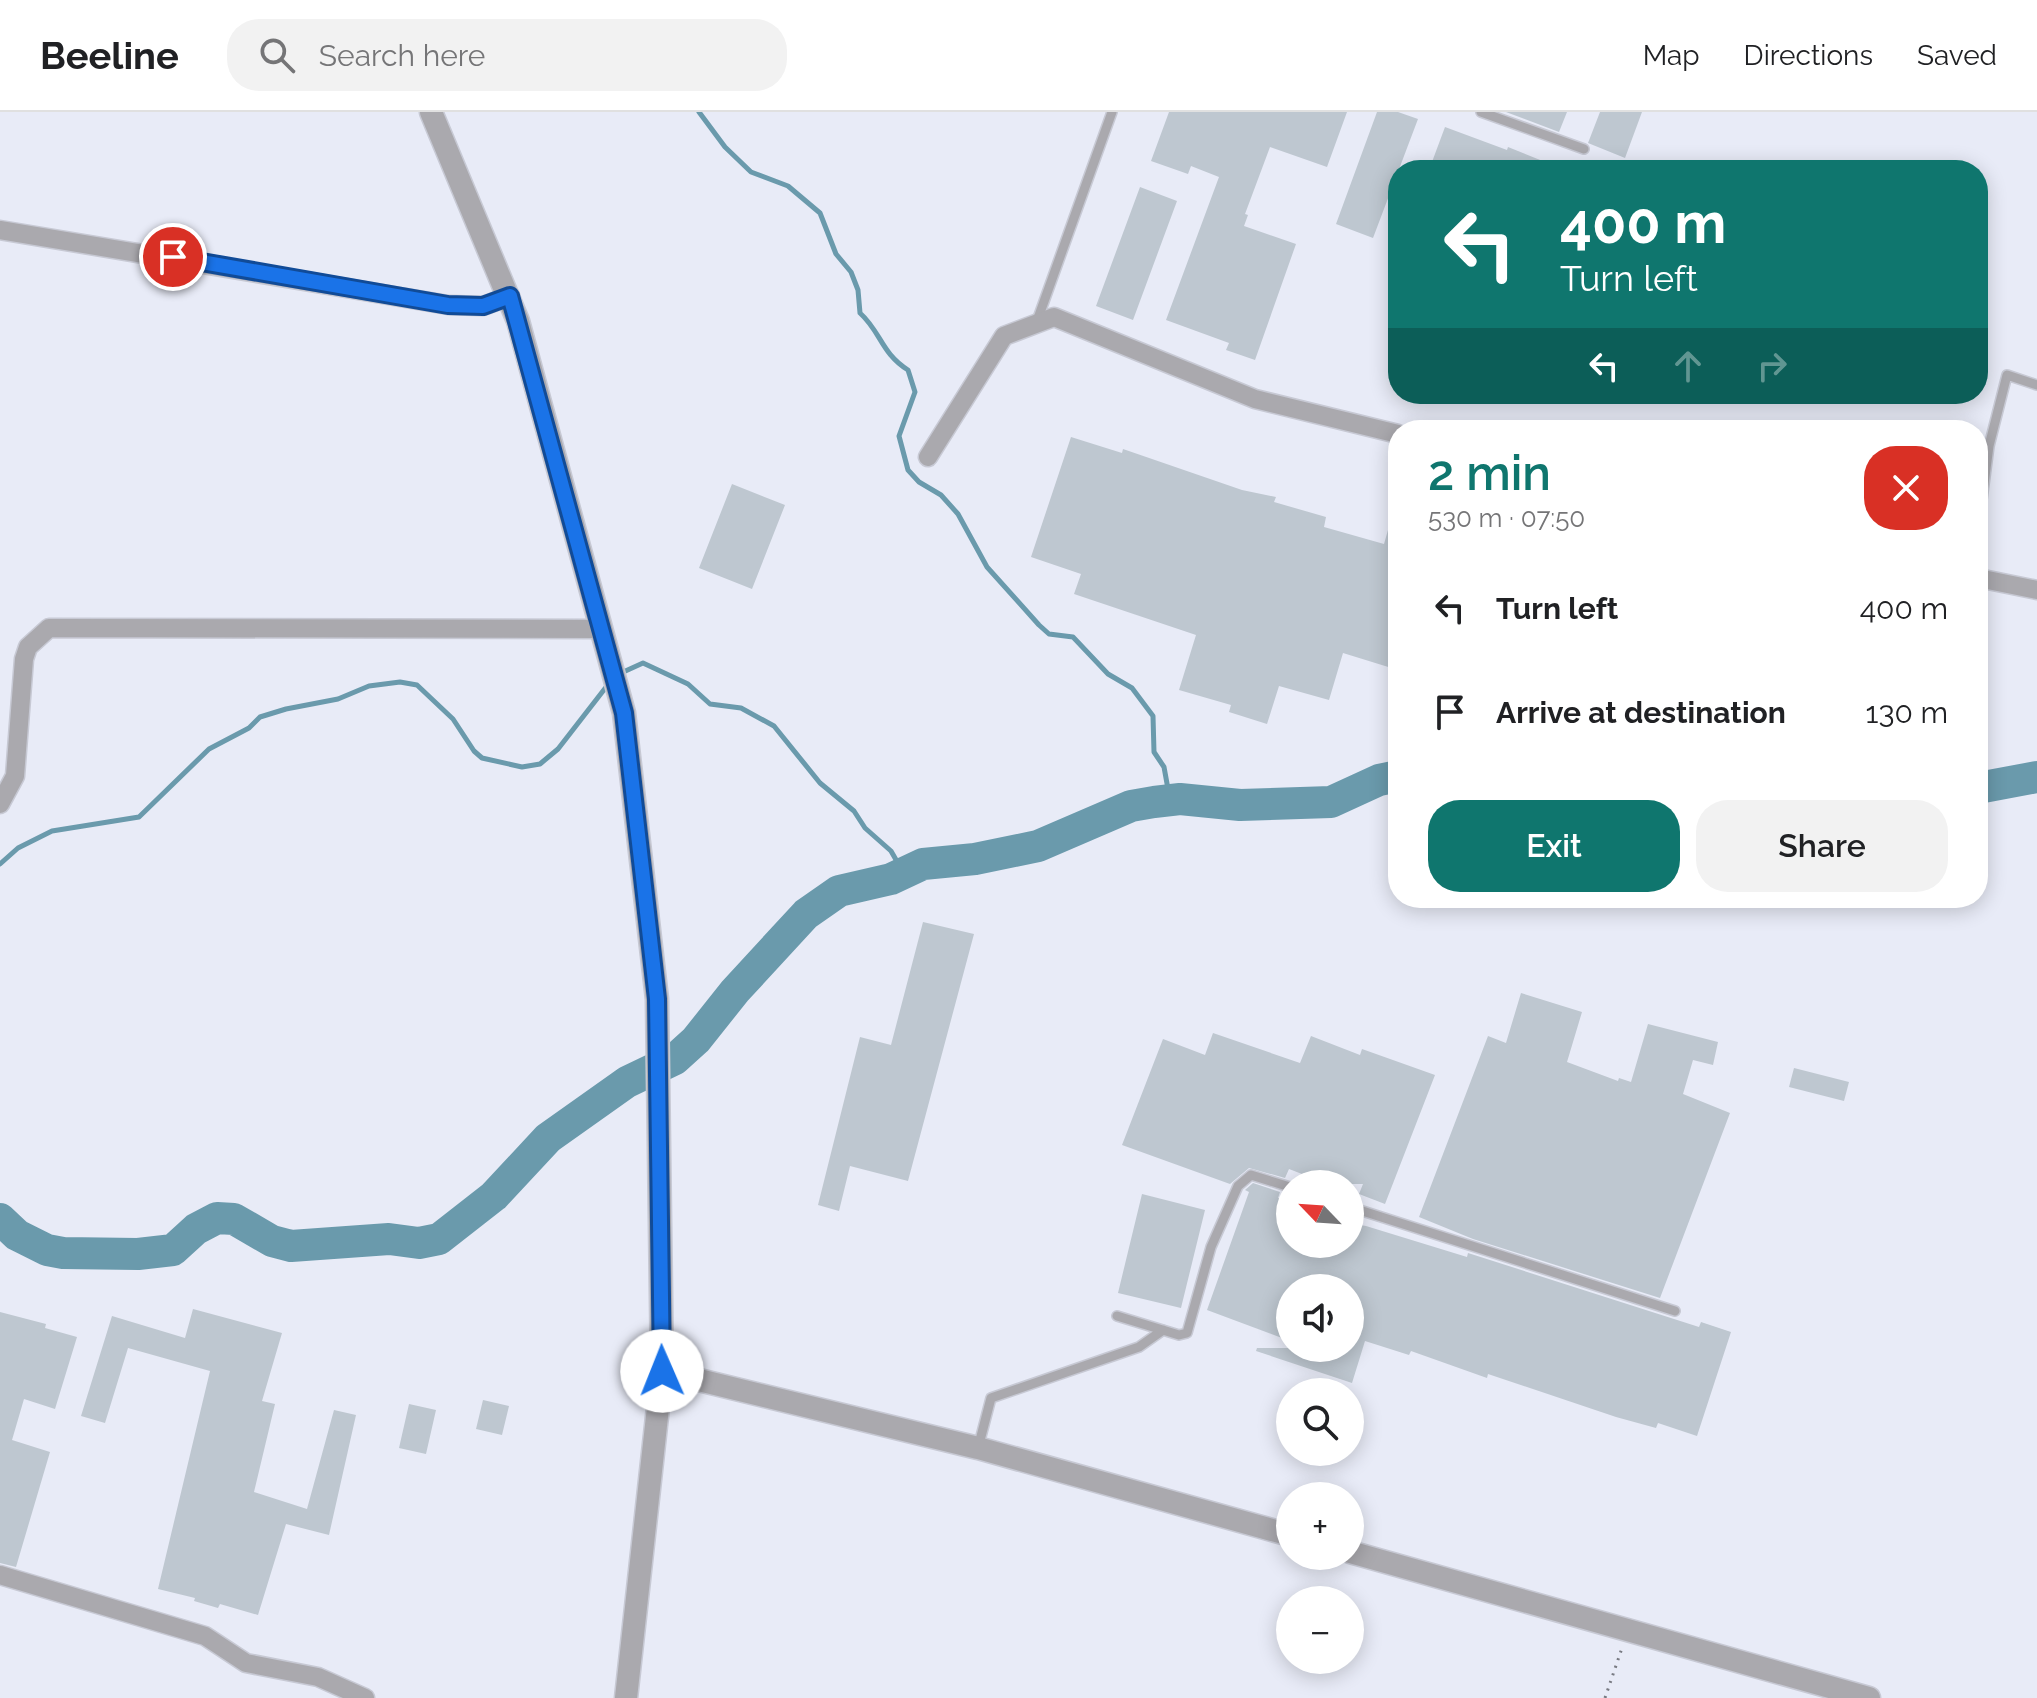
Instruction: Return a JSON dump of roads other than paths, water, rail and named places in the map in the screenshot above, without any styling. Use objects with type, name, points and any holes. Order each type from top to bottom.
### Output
[{"type":"street","points":[[431,112],[510,296],[612,662],[620,693],[655,974],[662,1371],[626,1698]]},
{"type":"street","points":[[0,230],[448,305],[483,306],[510,296]]},
{"type":"street","points":[[928,457],[1004,336],[1054,317],[1255,399],[1388,432]]},
{"type":"street","points":[[1988,580],[2037,590]]},
{"type":"street","points":[[0,804],[15,776],[24,659],[28,647],[49,628],[601,629]]},
{"type":"street","points":[[662,1371],[978,1448],[1276,1531]]},
{"type":"street","points":[[1364,1556],[1869,1698]]},
{"type":"street","points":[[0,1575],[205,1636],[246,1663],[318,1677],[365,1698]]},
{"type":"lane","points":[[1036,324],[1112,112]]},
{"type":"lane","points":[[1481,112],[1584,149]]},
{"type":"lane","points":[[1988,454],[2007,375],[2037,385]]},
{"type":"lane","points":[[1117,1316],[1179,1335],[1187,1333],[1211,1247],[1238,1186],[1251,1175],[1276,1183]]},
{"type":"lane","points":[[1364,1211],[1675,1311]]},
{"type":"lane","points":[[978,1448],[991,1398],[1139,1347],[1163,1330]]},
{"type":"waterway","points":[[699,112],[725,147],[751,172],[788,186],[820,213],[836,254],[851,272],[858,290],[860,313],[886,350],[908,370],[915,392],[899,436],[908,470],[919,482],[941,495],[958,514],[987,567],[1039,625],[1049,634],[1073,637],[1108,674],[1132,688],[1153,716],[1154,752],[1164,767],[1170,800]]},
{"type":"waterway","points":[[621,673],[643,663],[688,684],[710,704],[741,708],[774,726],[820,783],[854,811],[865,828],[891,851],[903,872]]},
{"type":"waterway","points":[[0,864],[18,848],[52,831],[139,817],[209,749],[249,728],[260,717],[286,709],[338,699],[369,686],[400,682],[417,685],[453,719],[482,758],[522,767],[540,764],[558,749],[610,682]]},
{"type":"waterway","points":[[1988,786],[2037,777]]},
{"type":"waterway","points":[[0,1219],[17,1235],[47,1250],[63,1253],[138,1254],[173,1250],[196,1229],[217,1218],[234,1219],[272,1241],[291,1246],[389,1239],[419,1243],[439,1239],[494,1196],[548,1138],[627,1082],[675,1059],[696,1040],[735,991],[806,914],[839,891],[891,879],[923,864],[975,859],[1038,846],[1131,806],[1180,799],[1240,805],[1331,802],[1388,778]]}]
